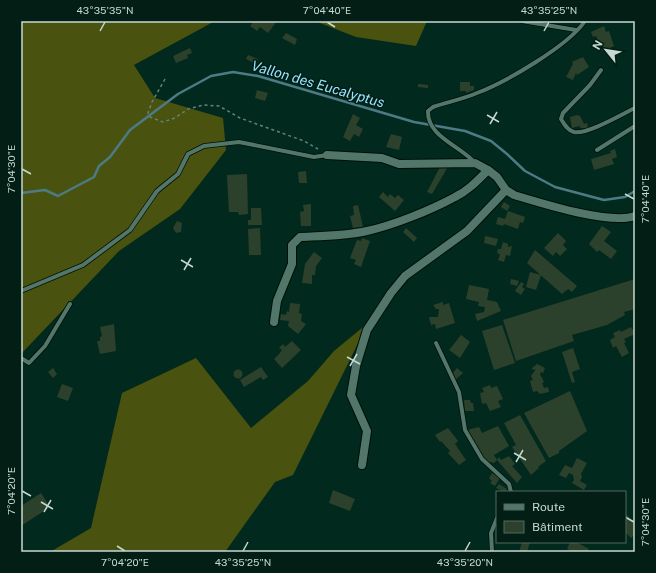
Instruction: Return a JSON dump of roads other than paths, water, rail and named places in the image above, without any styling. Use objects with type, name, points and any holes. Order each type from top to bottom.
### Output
[{"type":"street","points":[[327,155],[382,158],[399,164],[476,163],[488,170],[496,177],[506,190],[514,195],[572,211],[611,217],[635,216]]},
{"type":"street","points":[[274,322],[276,301],[292,264],[292,245],[295,240],[300,237],[341,235],[367,231],[394,223],[456,197],[477,181],[488,170]]},
{"type":"street","points":[[362,465],[367,431],[351,395],[356,366],[367,330],[391,293],[405,276],[467,230],[506,190]]},
{"type":"lane","points":[[522,21],[576,30]]},
{"type":"lane","points":[[476,163],[434,130],[428,118],[428,111],[433,107],[478,93],[519,72],[559,46],[585,21]]},
{"type":"lane","points":[[601,70],[590,85],[563,113],[561,119],[566,128],[573,132],[584,132],[635,108]]},
{"type":"lane","points":[[597,150],[635,126]]},
{"type":"lane","points":[[21,291],[83,265],[130,230],[157,191],[178,174],[188,154],[204,146],[239,142],[314,157],[327,155]]},
{"type":"lane","points":[[21,358],[29,363],[45,346],[70,304]]},
{"type":"lane","points":[[436,343],[459,392],[465,430],[482,459],[508,484],[511,491]]},
{"type":"lane","points":[[492,552],[491,533],[496,520]]},
{"type":"waterway","name":"Vallon des Eucalyptus","points":[[21,193],[45,190],[58,196],[94,177],[99,166],[110,157],[130,130],[178,94],[211,76],[233,72],[258,76],[414,122],[465,131],[491,141],[525,171],[555,187],[604,200],[625,197],[635,191]]}]
